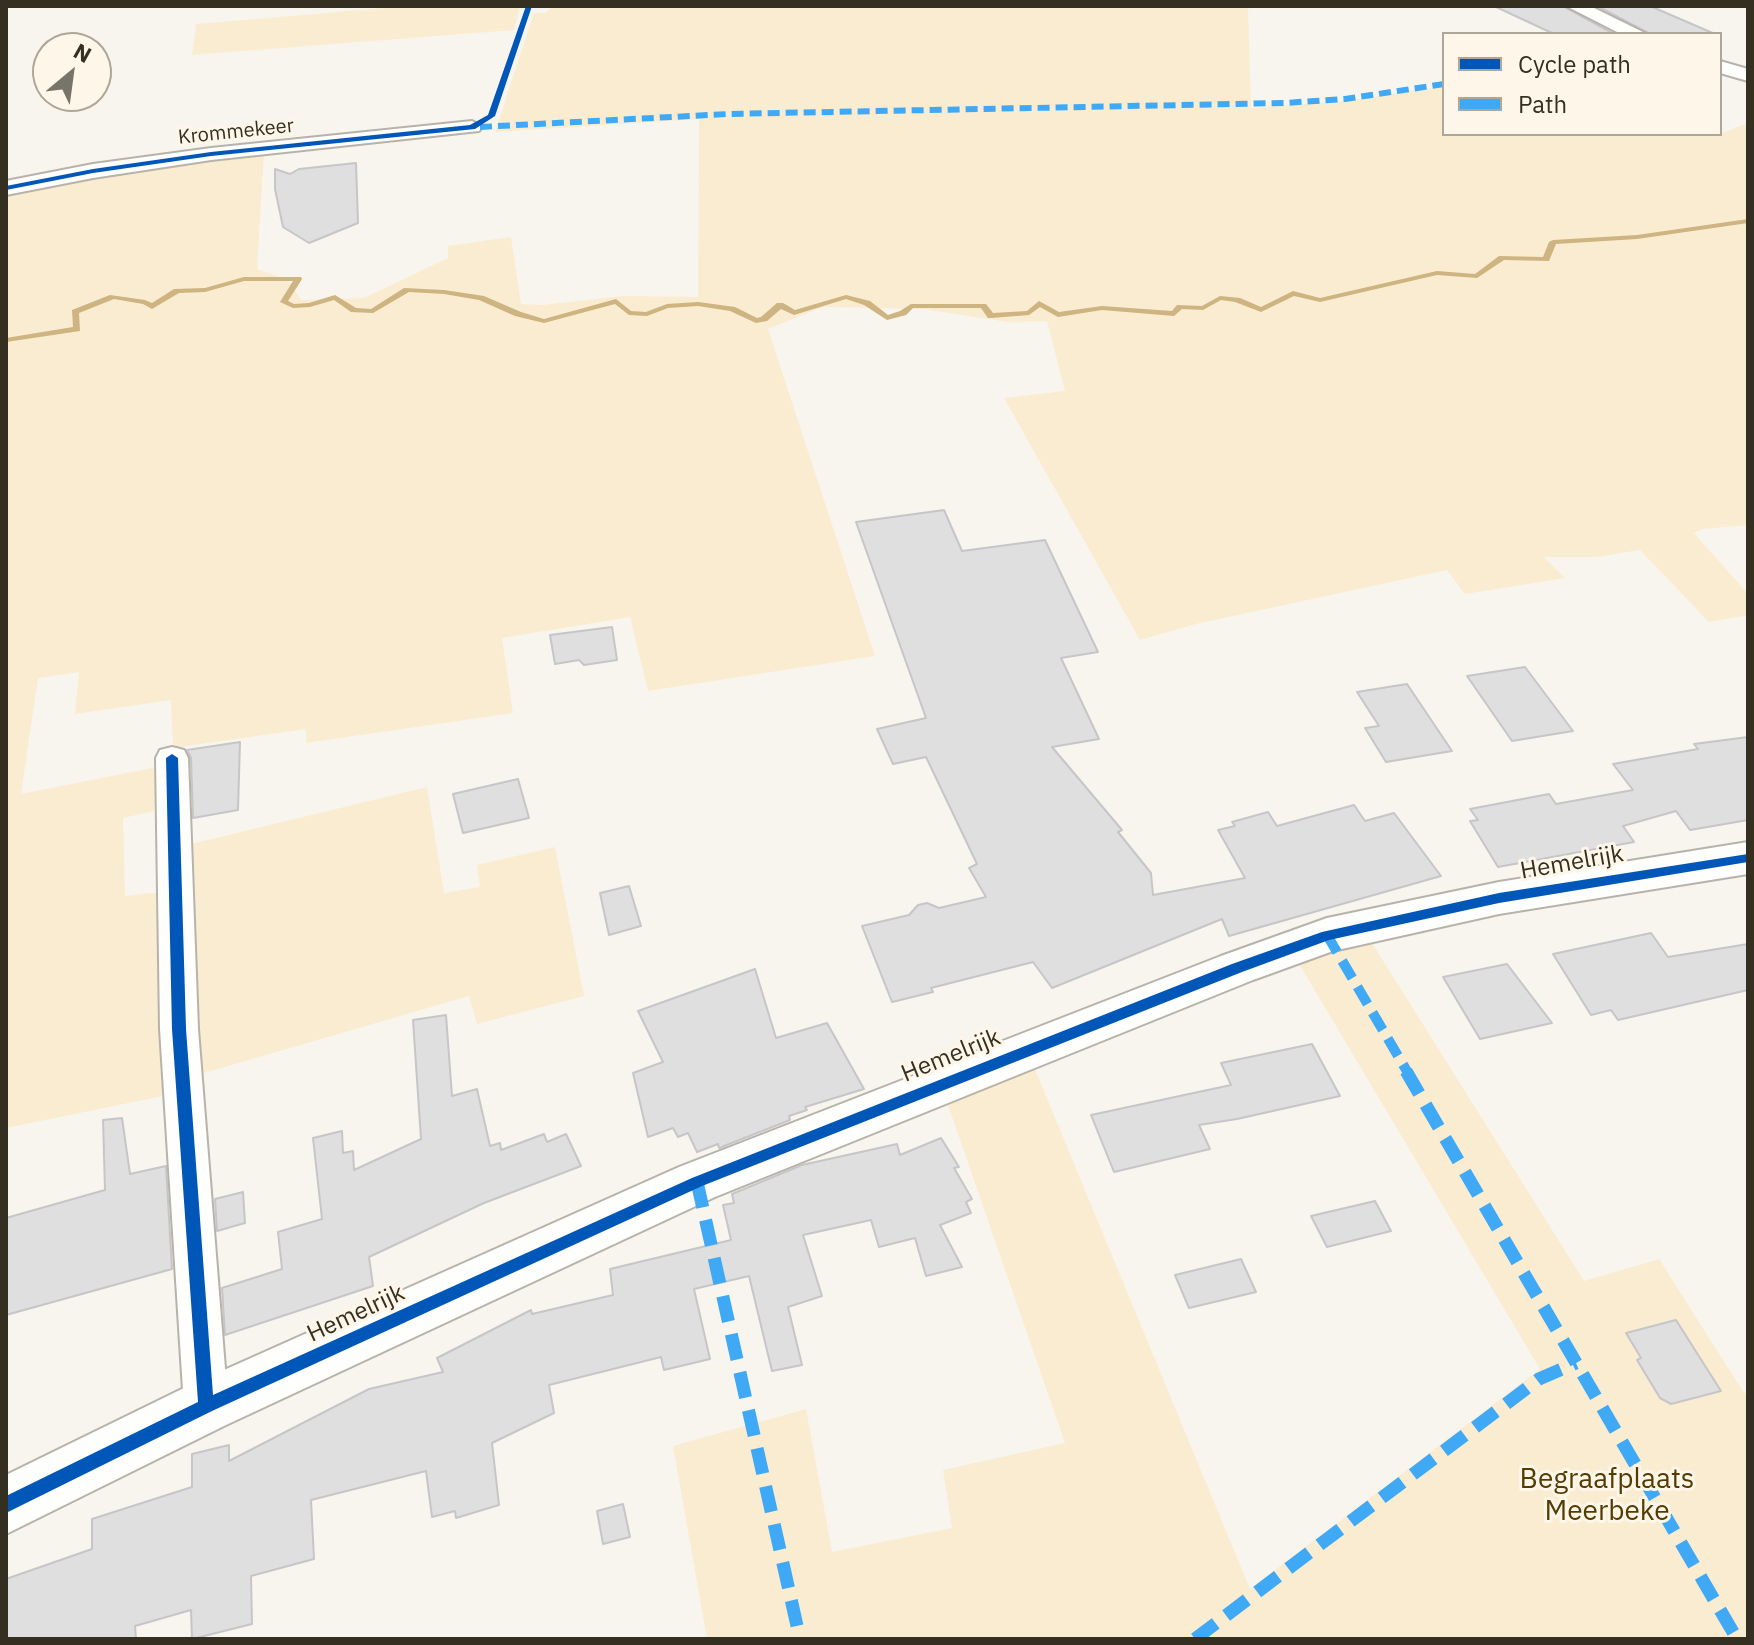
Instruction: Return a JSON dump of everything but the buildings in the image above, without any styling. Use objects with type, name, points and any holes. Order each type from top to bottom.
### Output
[{"type":"street","points":[[1575,6],[1633,32]]},
{"type":"street","points":[[1722,68],[1748,75]]},
{"type":"street","name":"Krommekeer","points":[[6,188],[93,171],[211,154],[472,127]]},
{"type":"street","points":[[172,758],[179,1029],[206,1406]]},
{"type":"street","name":"Hemelrijk","points":[[6,1505],[206,1406],[697,1182],[1066,1034],[1327,935],[1499,898],[1748,858]]},
{"type":"green space","points":[[407,6],[520,6],[514,30],[192,55],[196,24]]},
{"type":"green space","points":[[553,6],[1248,6],[1251,108],[1345,101],[1442,86],[1442,136],[1722,136],[1722,133],[1748,123],[1748,525],[1702,529],[1694,533],[1748,594],[1748,615],[1709,622],[1640,550],[1596,557],[1544,557],[1565,578],[1465,594],[1447,570],[1196,624],[1140,640],[1004,398],[1065,391],[1047,321],[1008,322],[923,309],[823,307],[768,329],[875,656],[648,691],[630,617],[502,638],[513,713],[306,743],[306,729],[173,748],[171,700],[75,714],[79,672],[38,678],[21,794],[157,767],[154,811],[123,818],[125,896],[162,892],[168,1095],[6,1128],[6,192],[264,151],[257,269],[288,280],[301,300],[364,298],[448,258],[448,246],[511,237],[521,304],[542,305],[622,296],[698,297],[699,119],[495,132],[534,13],[546,13]]},
{"type":"green space","points":[[427,787],[444,893],[480,887],[477,865],[555,847],[584,996],[477,1024],[469,996],[197,1075],[187,845]]},
{"type":"green space","name":"Begraafplaats Meerbeke","points":[[1372,943],[1584,1281],[1659,1259],[1744,1393],[1748,1393],[1748,1639],[707,1639],[673,1446],[806,1409],[832,1552],[952,1528],[943,1470],[1065,1443],[948,1105],[1034,1067],[1250,1589],[1540,1369],[1295,957]]},
{"type":"waterway","points":[[6,340],[77,329],[75,312],[113,297],[145,302],[152,307],[177,291],[205,290],[244,279],[298,279],[284,302],[293,306],[310,305],[335,297],[354,310],[373,311],[407,290],[444,292],[481,298],[544,321],[616,301],[629,313],[647,314],[667,306],[698,304],[732,309],[756,321],[764,319],[780,305],[794,313],[846,297],[867,303],[887,318],[903,313],[911,306],[983,306],[991,316],[1029,313],[1039,303],[1058,315],[1102,308],[1174,314],[1180,307],[1203,308],[1220,298],[1237,300],[1261,310],[1293,293],[1320,300],[1437,273],[1477,276],[1502,258],[1546,259],[1553,242],[1637,237],[1748,221]]},
{"type":"marked path","points":[[480,127],[728,114],[1284,103],[1345,99],[1442,84]]},
{"type":"marked path","points":[[1327,935],[1737,1639]]},
{"type":"marked path","points":[[697,1182],[800,1639]]},
{"type":"marked path","points":[[1195,1639],[1539,1379],[1576,1363]]},
{"type":"cycle path","points":[[6,188],[93,171],[211,154],[472,127],[491,116],[529,6]]},
{"type":"cycle path","points":[[172,758],[179,1029],[206,1406]]},
{"type":"cycle path","points":[[6,1505],[206,1406],[697,1182],[1237,968],[1327,935],[1499,898],[1748,858]]}]
